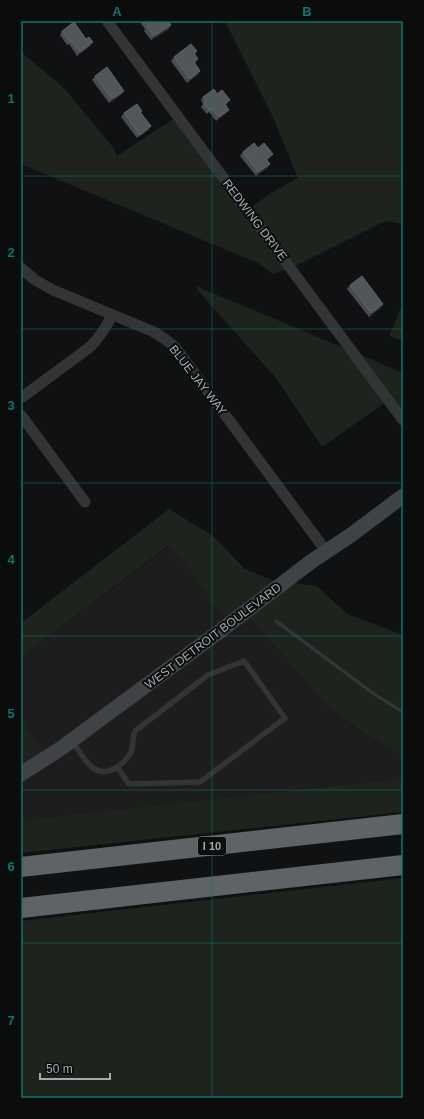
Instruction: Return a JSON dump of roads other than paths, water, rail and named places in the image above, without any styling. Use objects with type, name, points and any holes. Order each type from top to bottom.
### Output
[{"type":"highway","name":"I 10","points":[[21,867],[403,824]]},
{"type":"highway","points":[[21,908],[403,865]]},
{"type":"street","name":"REDWING DRIVE","points":[[107,21],[403,420]]},
{"type":"street","name":"BLUE JAY WAY","points":[[21,268],[35,280],[53,290],[154,332],[175,348],[326,551]]},
{"type":"street","points":[[21,398],[99,339],[112,315]]},
{"type":"street","points":[[21,415],[85,502]]},
{"type":"street","name":"WEST DETROIT BOULEVARD","points":[[21,774],[72,741],[326,551],[403,496]]},
{"type":"lane","points":[[72,741],[91,767],[96,770],[105,771],[117,767],[131,752],[135,731],[208,676],[244,661],[285,718],[200,782],[129,784],[117,767]]},
{"type":"waterway","points":[[276,621],[374,694],[403,712]]}]
